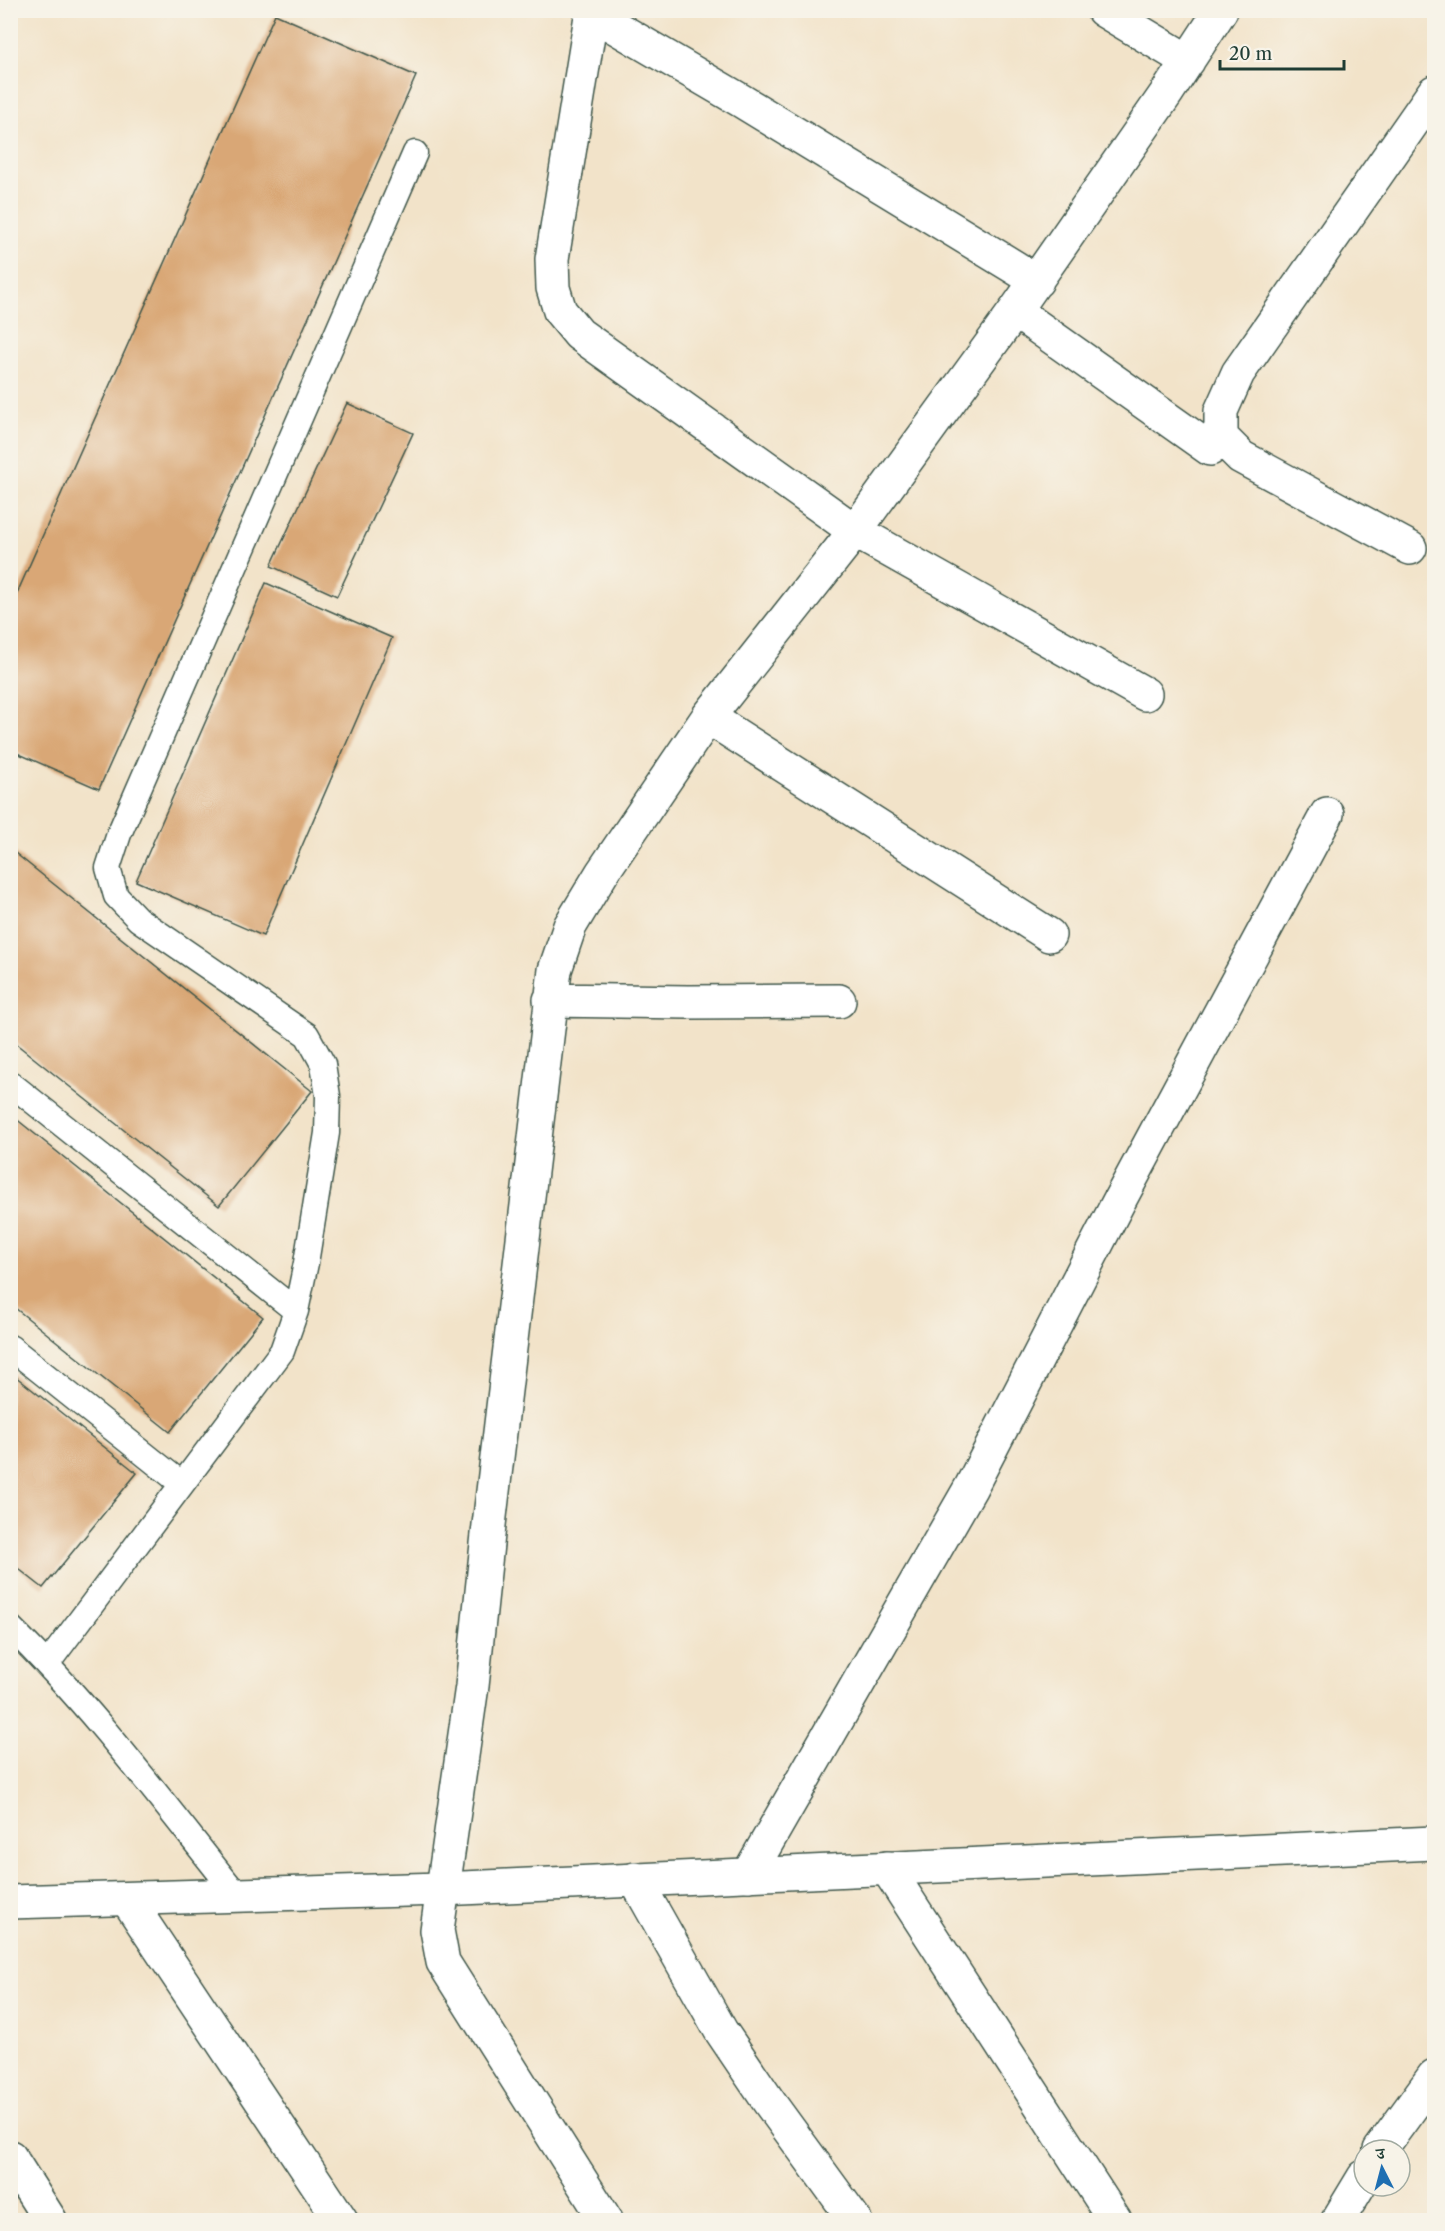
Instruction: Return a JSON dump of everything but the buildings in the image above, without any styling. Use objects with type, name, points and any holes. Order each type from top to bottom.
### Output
[{"type":"main road","points":[[1103,10],[1188,61]]},
{"type":"main road","points":[[606,2220],[443,1962],[437,1930],[441,1889],[472,1686],[555,970],[570,926],[602,873],[708,717],[855,531],[1015,311],[1221,10]]},
{"type":"main road","points":[[1037,280],[591,12],[552,259],[553,288],[560,311],[579,334],[855,531],[1145,694]]},
{"type":"main road","points":[[1410,548],[1240,457],[1221,437],[1221,411],[1238,373],[1434,92]]},
{"type":"main road","points":[[1015,311],[1210,448]]},
{"type":"main road","points":[[708,717],[1048,935]]},
{"type":"main road","points":[[748,1875],[971,1486],[1118,1203],[1327,814]]},
{"type":"main road","points":[[550,1000],[839,1001]]},
{"type":"main road","points":[[10,1902],[441,1889],[1434,1843]]},
{"type":"main road","points":[[887,1868],[1116,2220]]},
{"type":"main road","points":[[635,1879],[722,2031],[769,2103],[855,2220]]},
{"type":"main road","points":[[127,1899],[341,2220]]},
{"type":"main road","points":[[1389,2138],[1434,2076]]},
{"type":"main road","points":[[10,2157],[50,2220]]},
{"type":"main road","points":[[1338,2220],[1352,2197]]},
{"type":"lane","points":[[48,1663],[282,1351],[296,1311],[327,1133],[328,1096],[323,1064],[307,1035],[138,919],[116,896],[108,868],[119,834],[415,153]]},
{"type":"lane","points":[[10,1083],[296,1311]]},
{"type":"lane","points":[[10,1347],[182,1484]]},
{"type":"lane","points":[[10,1626],[48,1663],[82,1703],[237,1895]]}]
